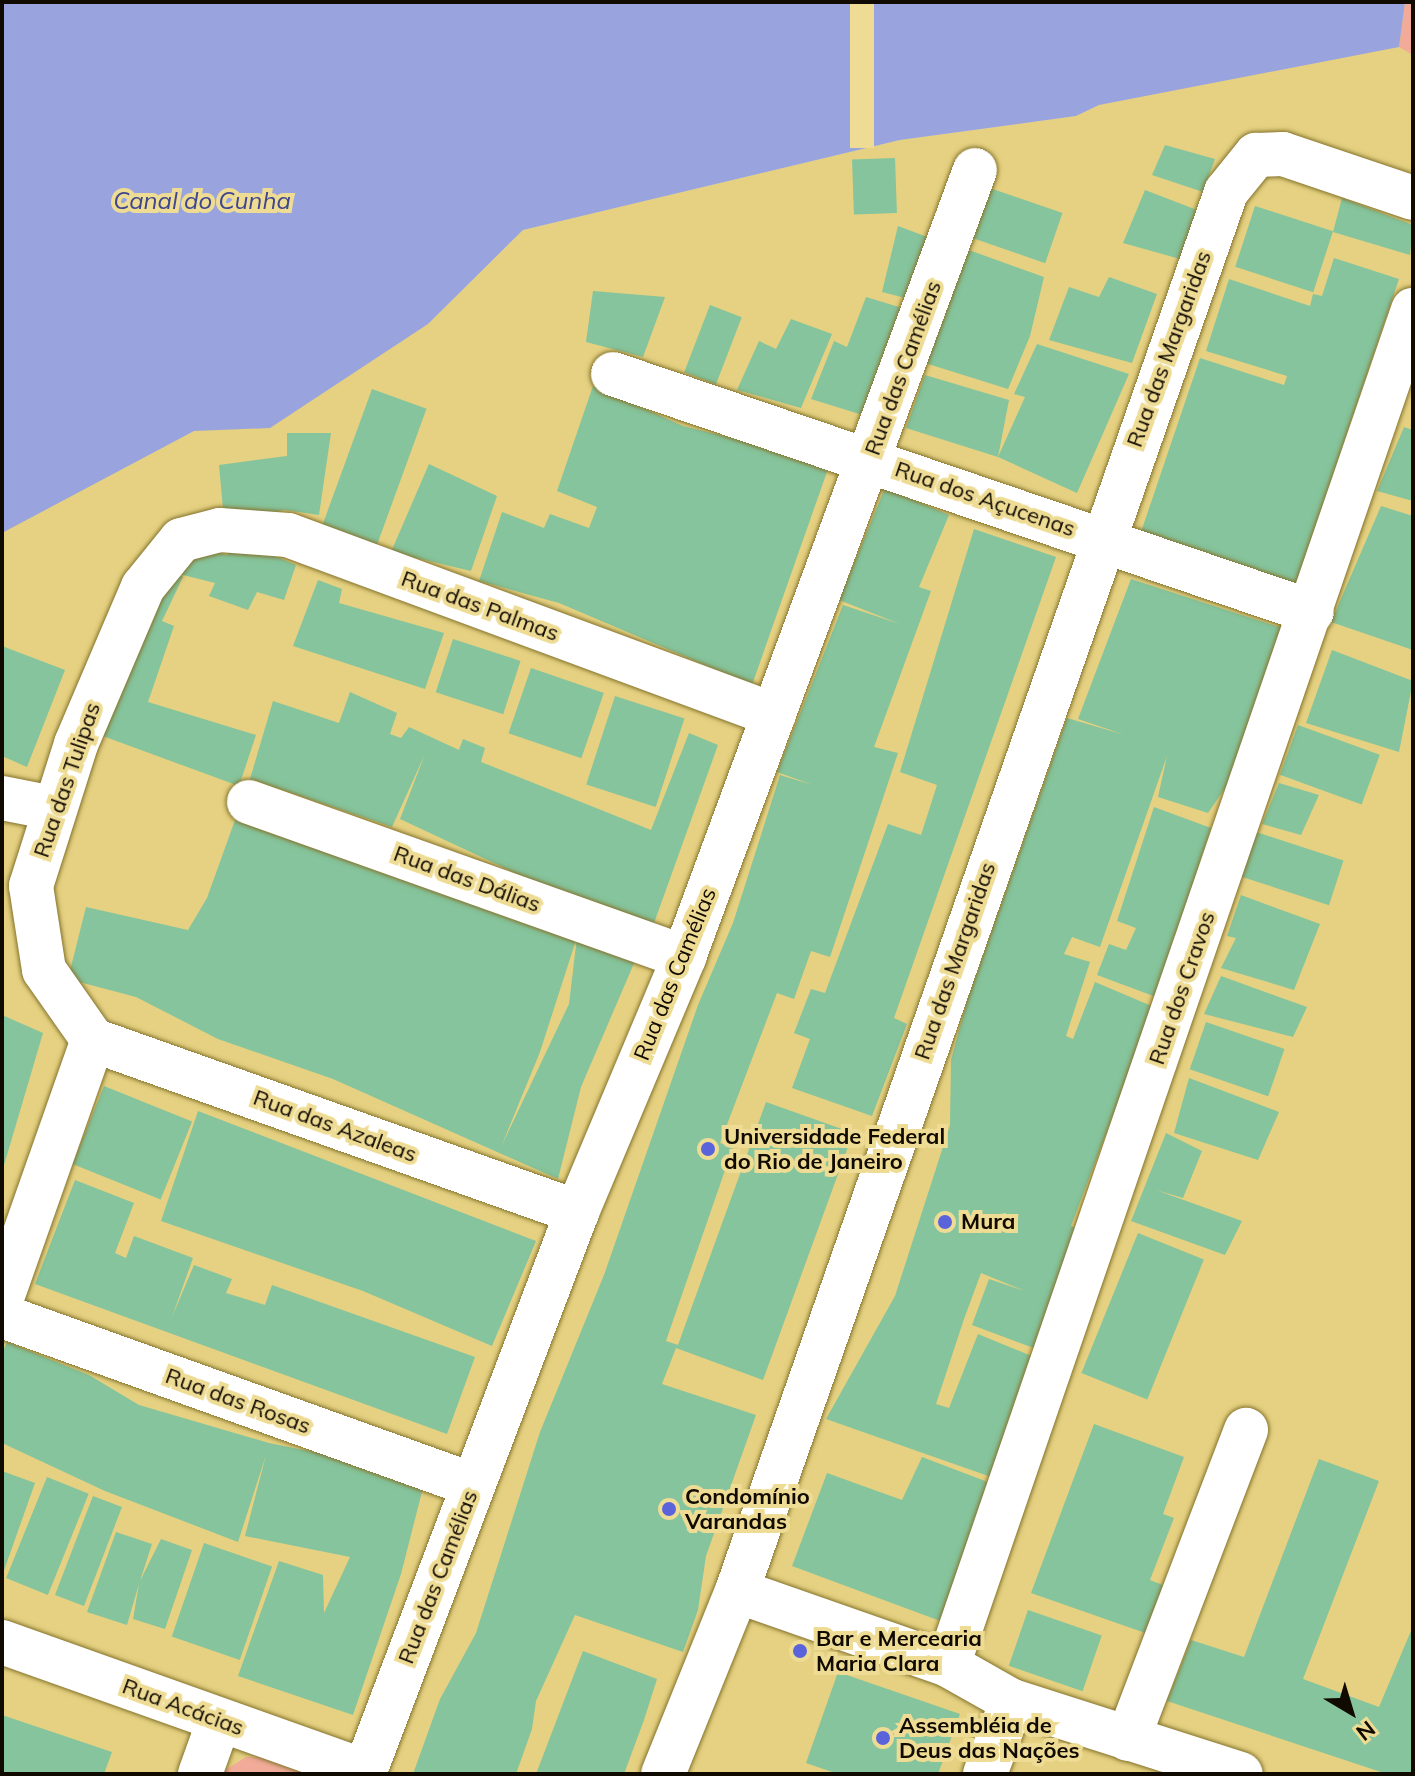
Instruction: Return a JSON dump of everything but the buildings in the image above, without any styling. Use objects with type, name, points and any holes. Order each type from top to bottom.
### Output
[{"type":"street","name":"Rua das Margaridas","points":[[663,1774],[737,1591],[1101,539],[1226,192],[1256,155],[1283,154],[1398,189],[1413,198]]},
{"type":"street","name":"Rua das Camélias","points":[[364,1773],[577,1212],[684,957],[975,170]]},
{"type":"street","name":"Rua dos Cravos","points":[[948,1665],[1312,612],[1413,310]]},
{"type":"street","name":"Rua dos Açucenas","points":[[613,374],[1312,612]]},
{"type":"street","name":"Rua das Palmas","points":[[181,540],[220,530],[288,535],[774,715]]},
{"type":"street","name":"Rua das Tulipas","points":[[93,1040],[44,970],[34,931],[31,886],[53,808],[143,587],[181,540]]},
{"type":"street","points":[[2,798],[53,808]]},
{"type":"street","name":"Rua das Dálias","points":[[249,802],[684,957]]},
{"type":"street","points":[[2,1298],[93,1040]]},
{"type":"street","name":"Rua das Azaleas","points":[[93,1040],[577,1212]]},
{"type":"street","name":"Rua das Rosas","points":[[2,1316],[473,1485]]},
{"type":"street","points":[[1128,1739],[1246,1430]]},
{"type":"street","points":[[737,1591],[948,1665],[1012,1701],[1241,1774]]},
{"type":"street","name":"Rua Acácias","points":[[2,1642],[364,1773]]},
{"type":"street","points":[[985,1774],[1012,1701]]},
{"type":"street","points":[[200,1774],[219,1721]]},
{"type":"shaded area","name":"Universidade Federal do Rio de Janeiro","points":[[1352,2],[1413,2],[1413,1774],[2,1774],[2,524],[121,447],[428,324],[523,230],[900,140],[1076,116],[1161,73]]},
{"type":"shaded area","points":[[1405,2],[1413,2],[1413,55],[1399,47]]},
{"type":"shaded area","points":[[246,1757],[260,1757],[308,1774],[219,1774]]},
{"type":"water","name":"Canal do Cunha","points":[[2,2],[1405,2],[1399,47],[1099,105],[1076,116],[900,140],[523,230],[428,324],[270,428],[194,431],[2,533]]},
{"type":"pier","points":[[850,2],[874,2],[874,148],[850,148]]},
{"type":"place","name":"Universidade Federal do Rio de Janeiro","points":[[708,1149]]},
{"type":"place","name":"Mura","points":[[945,1222]]},
{"type":"place","name":"Condomínio Varandas","points":[[669,1509]]},
{"type":"place","name":"Bar e Mercearia Maria Clara","points":[[800,1651]]},
{"type":"place","name":"Assembléia de Deus das Nações","points":[[883,1738]]}]
